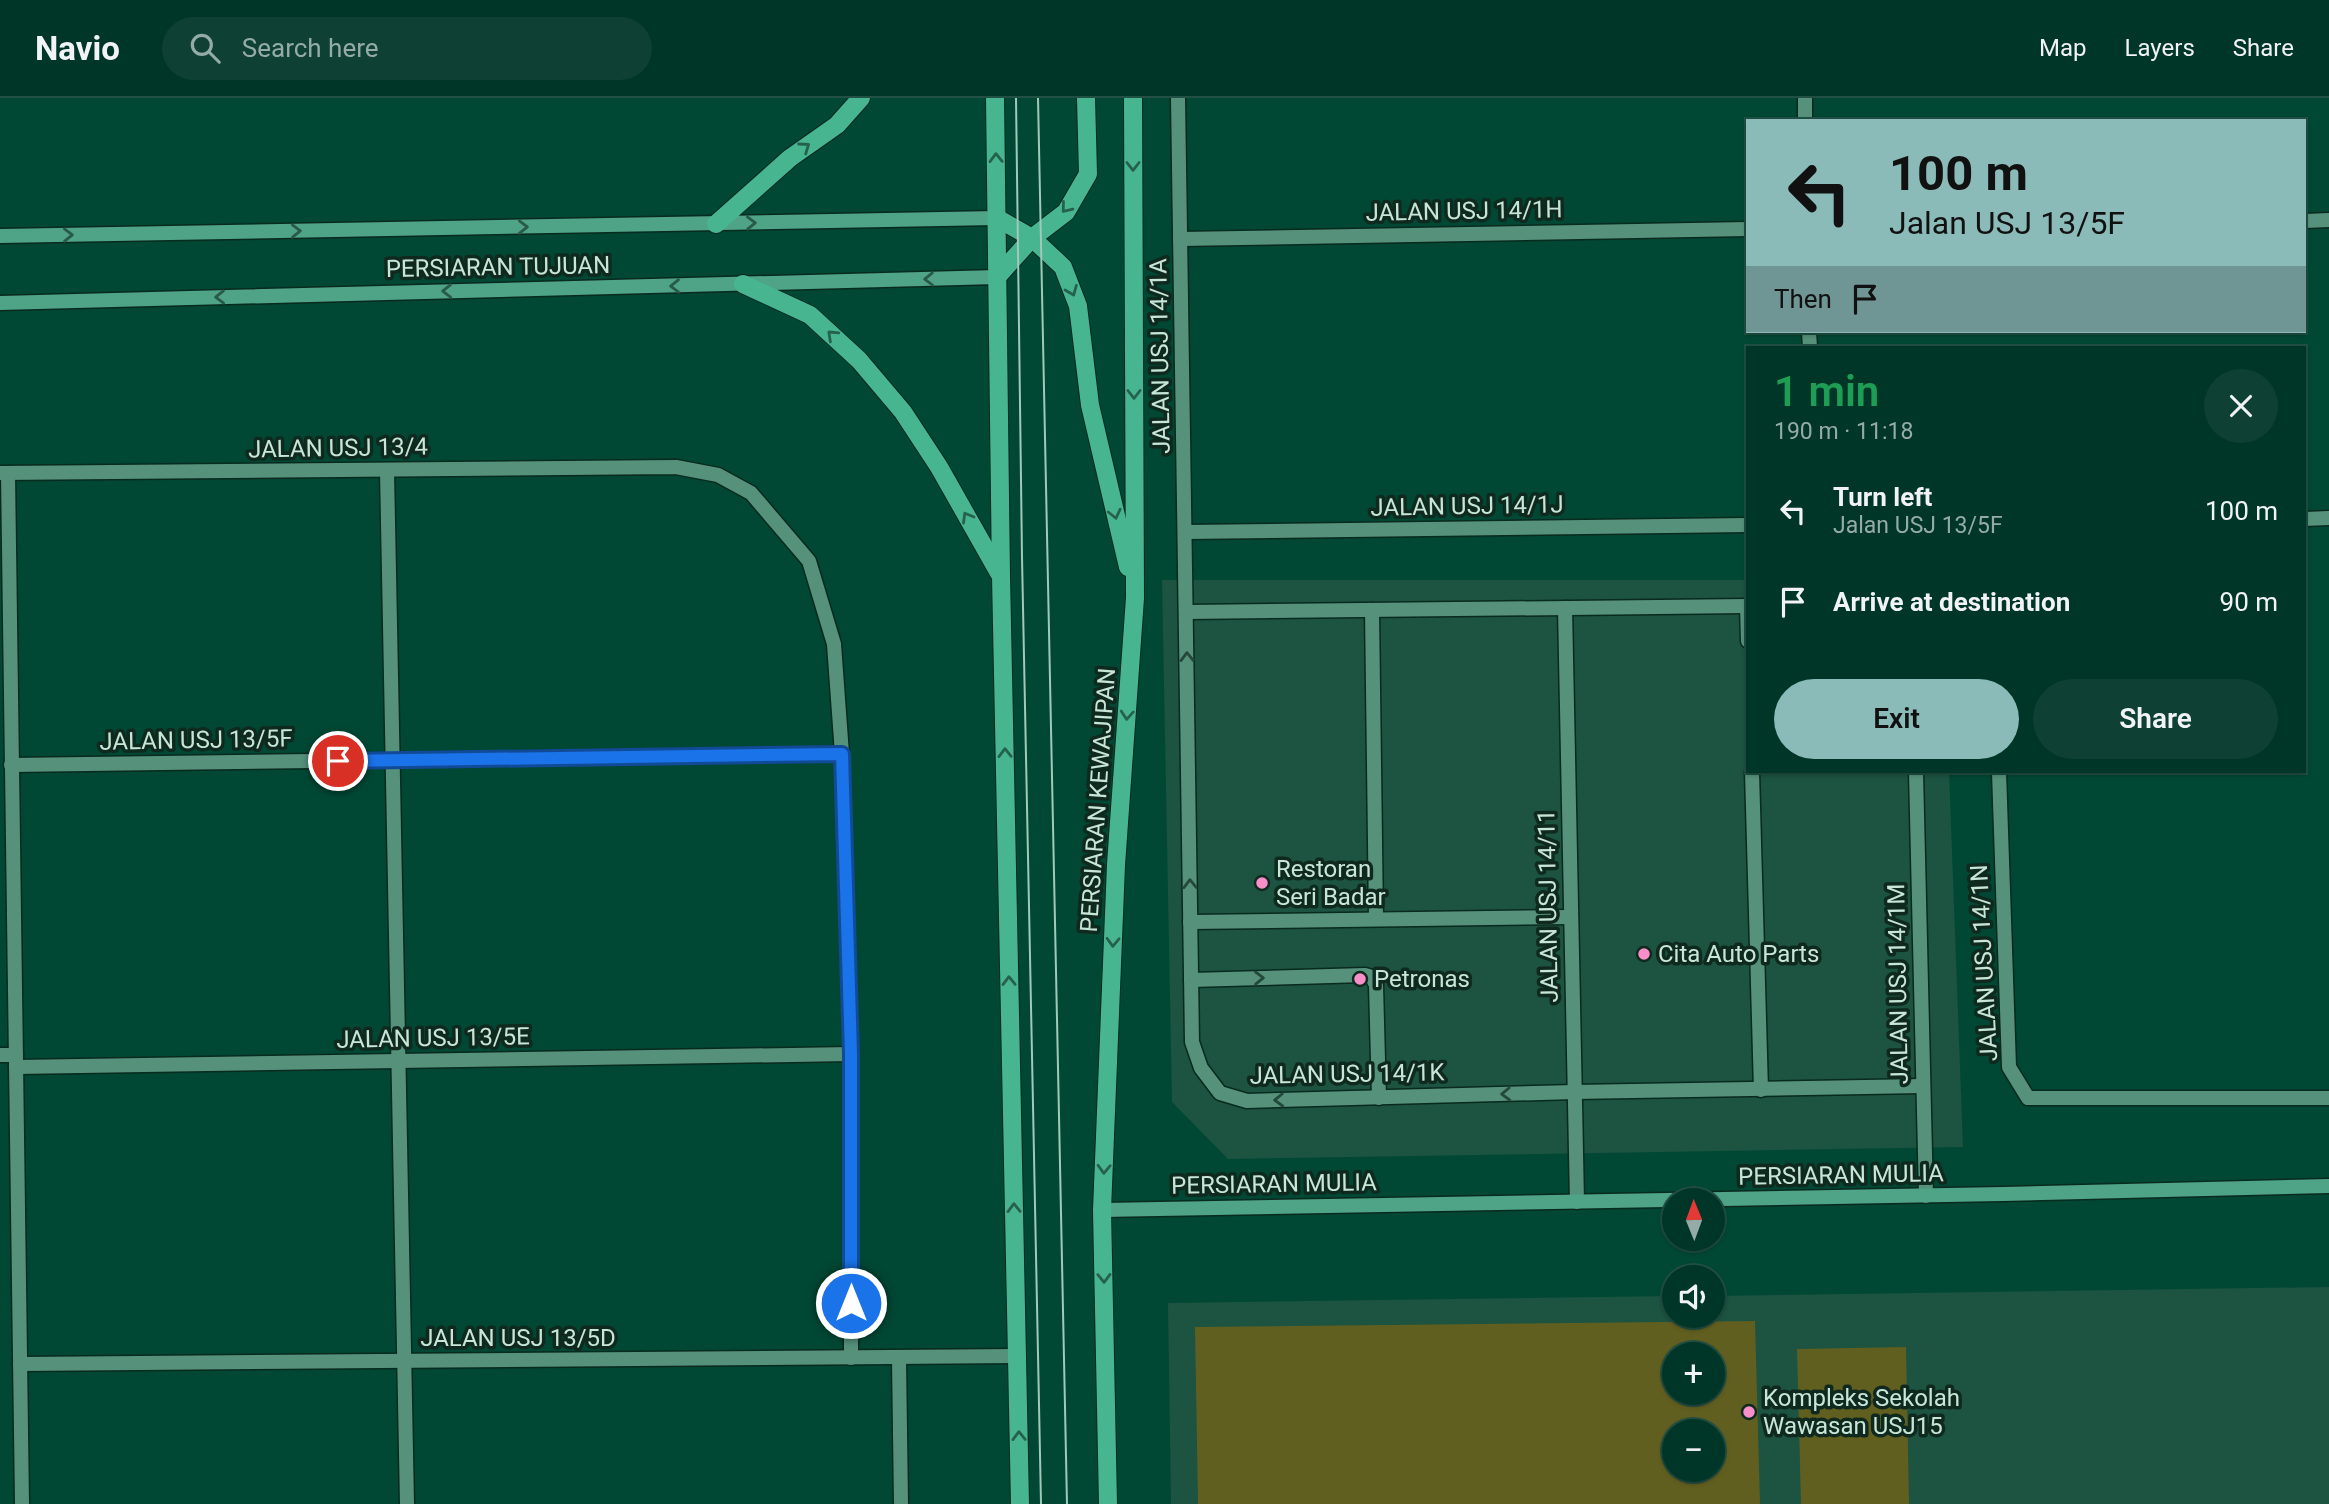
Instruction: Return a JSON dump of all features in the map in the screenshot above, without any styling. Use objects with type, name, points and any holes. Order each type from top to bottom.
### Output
[{"type":"main road","points":[[716,224],[790,158],[837,125],[861,98]]},
{"type":"main road","points":[[995,98],[1001,576],[1020,1504]]},
{"type":"main road","points":[[997,277],[1032,238],[1066,212],[1087,174],[1086,98]]},
{"type":"main road","name":"PERSIARAN KEWAJIPAN","points":[[1108,1504],[1102,1210],[1116,865],[1135,598],[1133,98]]},
{"type":"main road","points":[[997,218],[1032,238],[1063,267],[1078,306],[1090,405],[1135,598]]},
{"type":"main road","name":"PERSIARAN TUJUAN","points":[[0,236],[997,218]]},
{"type":"main road","name":"PERSIARAN TUJUAN","points":[[0,303],[997,277]]},
{"type":"main road","points":[[743,284],[810,315],[859,360],[903,412],[939,467],[1001,576]]},
{"type":"main road","name":"PERSIARAN MULIA","points":[[1102,1210],[1926,1196],[2329,1186]]},
{"type":"street","name":"JALAN USJ 14/1A","points":[[1178,98],[1187,612]]},
{"type":"street","points":[[1805,98],[1805,119]]},
{"type":"street","points":[[2306,220],[2329,220]]},
{"type":"street","name":"JALAN USJ 14/1H","points":[[1180,239],[1746,229]]},
{"type":"street","name":"JALAN USJ 13/4","points":[[4,473],[676,467],[718,475],[751,493],[809,561],[834,644],[842,754],[851,1054],[851,1358]]},
{"type":"street","points":[[387,470],[407,1504]]},
{"type":"street","points":[[4,473],[22,1504]]},
{"type":"street","points":[[2306,519],[2329,518]]},
{"type":"street","name":"JALAN USJ 14/1J","points":[[1185,532],[1746,525]]},
{"type":"street","points":[[1187,612],[1746,606]]},
{"type":"street","name":"JALAN USJ 14/11","points":[[1564,608],[1577,1202]]},
{"type":"street","points":[[1372,610],[1376,919]]},
{"type":"street","name":"JALAN USJ 14/1K","points":[[1187,612],[1192,1042],[1201,1068],[1220,1093],[1247,1101],[1923,1086]]},
{"type":"street","name":"JALAN USJ 13/5F","points":[[11,765],[842,754]]},
{"type":"street","points":[[1752,773],[1761,1090]]},
{"type":"street","name":"JALAN USJ 14/1M","points":[[1916,773],[1926,1196]]},
{"type":"street","name":"JALAN USJ 14/1N","points":[[1999,773],[2009,1067],[2028,1098],[2329,1098]]},
{"type":"street","points":[[1190,922],[1571,917]]},
{"type":"street","points":[[1191,980],[1371,977],[1376,985],[1379,1098]]},
{"type":"street","name":"JALAN USJ 13/5E","points":[[0,1055],[16,1061],[398,1061],[851,1054]]},
{"type":"street","name":"JALAN USJ 13/5D","points":[[20,1364],[1017,1356]]},
{"type":"street","points":[[899,1358],[901,1504]]},
{"type":"shaded area","points":[[1162,580],[1746,580],[1746,773],[1949,773],[1963,1147],[1228,1159],[1172,1102]]},
{"type":"shaded area","name":"Kompleks Sekolah Wawasan USJ15","points":[[2329,1287],[2329,1504],[1171,1504],[1168,1303],[1662,1296],[1662,1328],[1725,1328],[1725,1296]]},
{"type":"shaded area","points":[[1725,1321],[1755,1321],[1760,1504],[1198,1504],[1195,1327],[1662,1322],[1662,1328],[1725,1328]]},
{"type":"shaded area","points":[[1906,1347],[1909,1504],[1801,1504],[1797,1349]]},
{"type":"tram line","points":[[1016,98],[1022,557],[1041,1504]]},
{"type":"tram line","points":[[1038,98],[1067,1504]]},
{"type":"place","name":"Restoran Seri Badar","points":[[1262,883]]},
{"type":"place","name":"Cita Auto Parts","points":[[1644,954]]},
{"type":"place","name":"Petronas","points":[[1360,979]]},
{"type":"place","name":"Kompleks Sekolah Wawasan USJ15","points":[[1749,1412]]},
{"type":"route","points":[[338,761],[842,754],[851,1054],[851,1303]]}]
